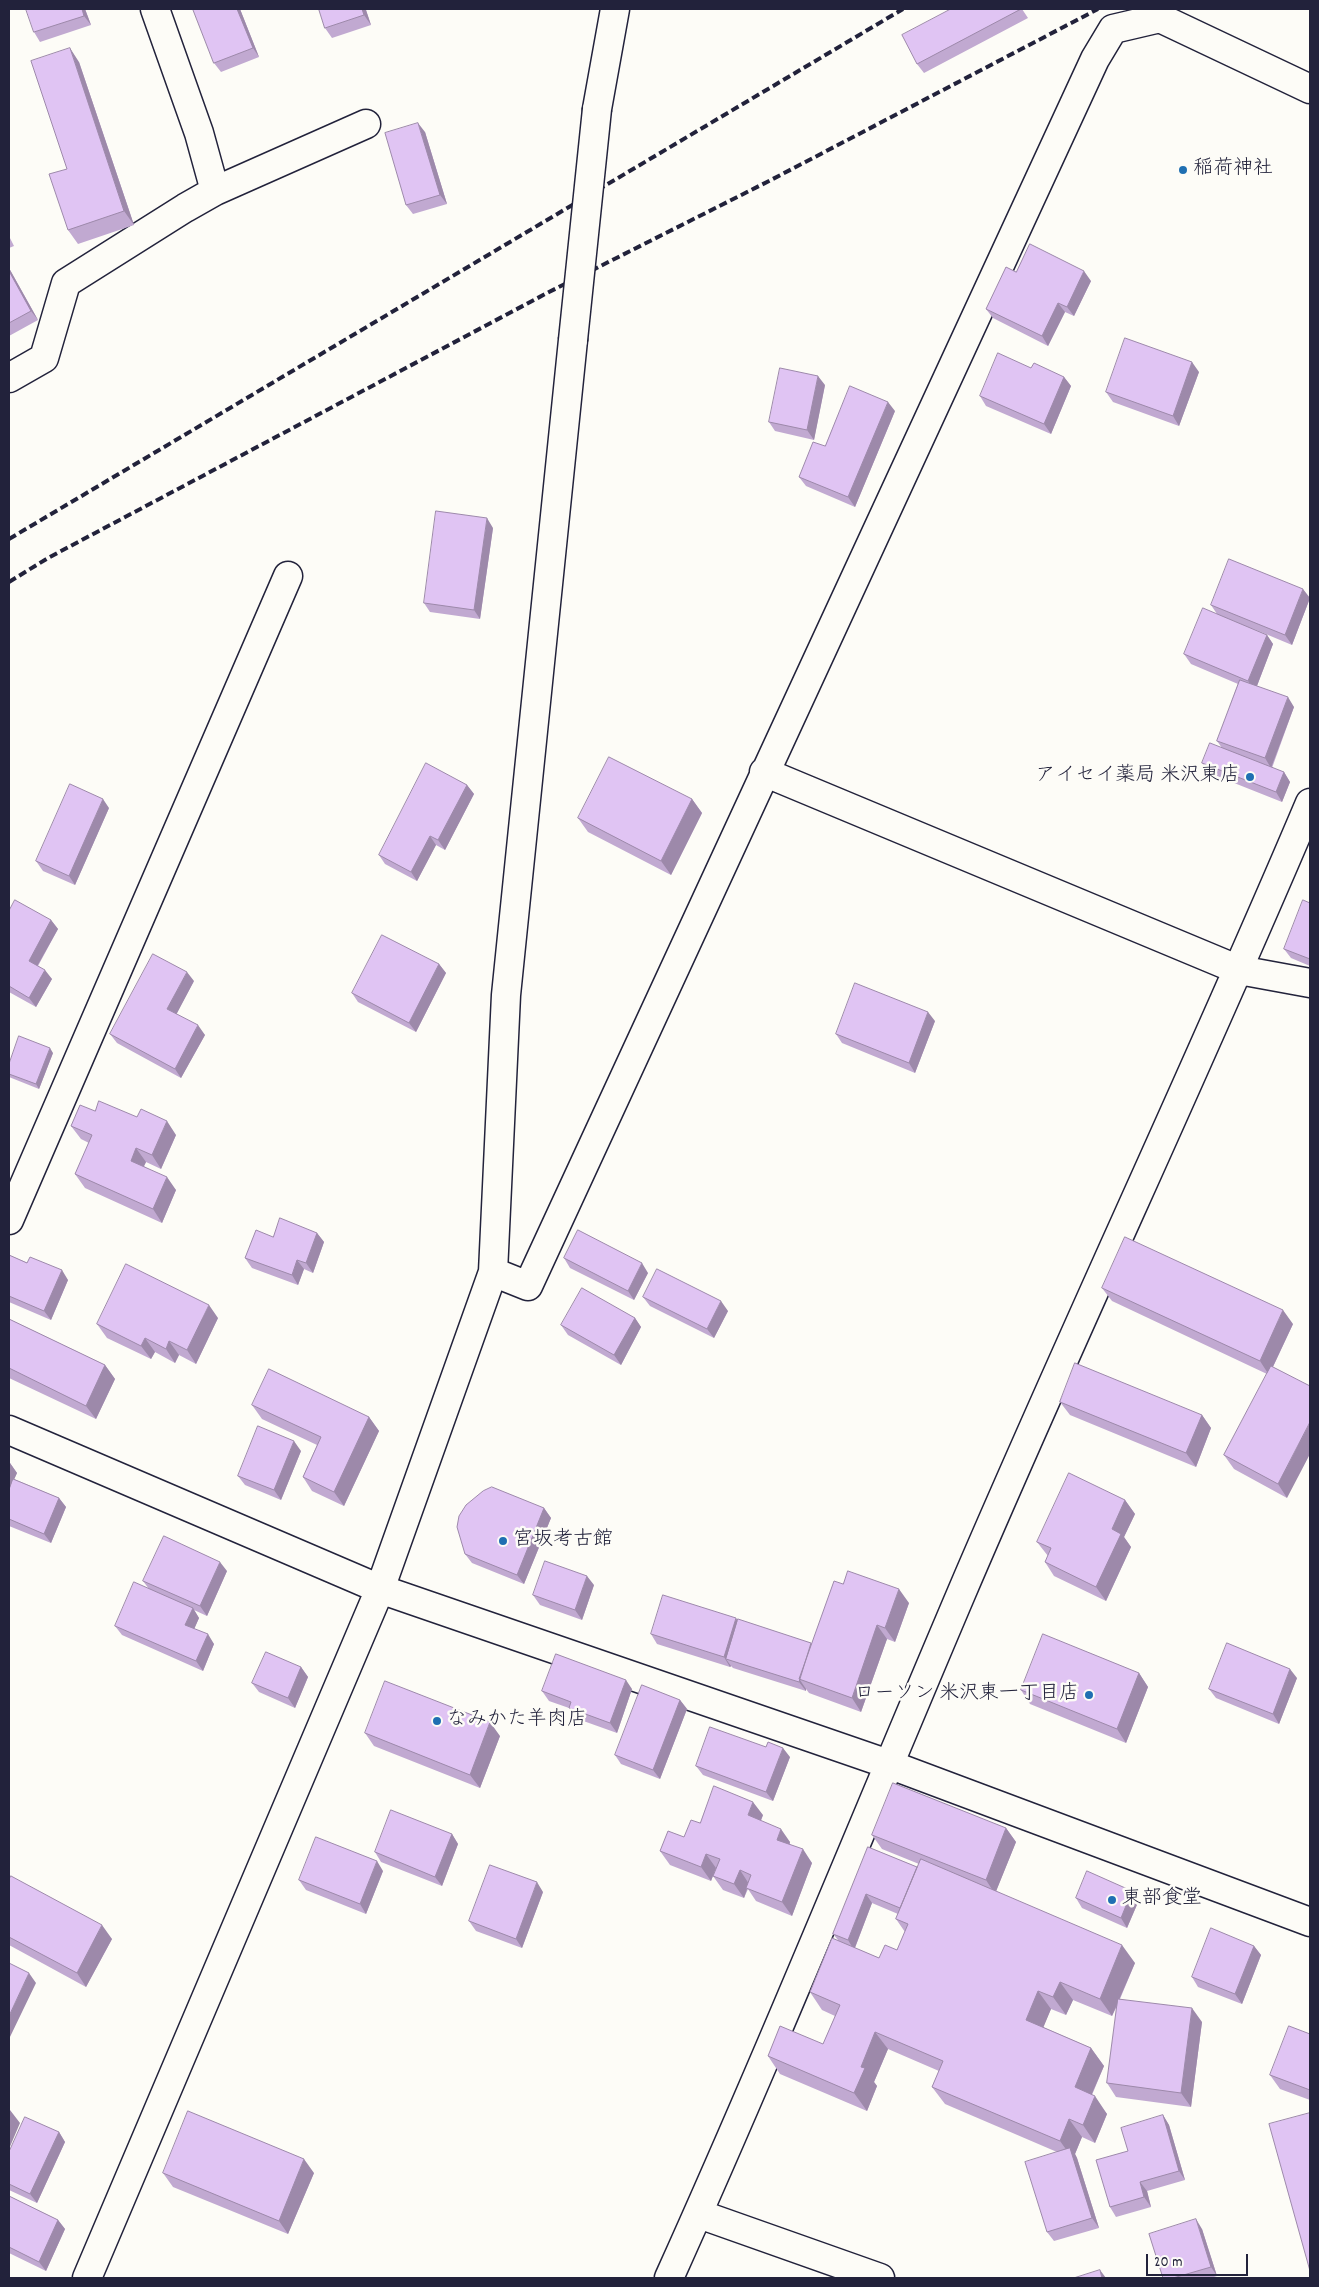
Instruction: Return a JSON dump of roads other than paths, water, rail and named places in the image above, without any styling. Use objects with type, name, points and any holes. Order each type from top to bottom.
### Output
[{"type":"street","points":[[155,9],[198,132],[215,191]]},
{"type":"street","points":[[87,2278],[380,1589],[493,1272],[506,995],[597,108],[615,9]]},
{"type":"street","points":[[493,1272],[528,1286],[1091,68],[1113,29],[1160,18],[1310,89]]},
{"type":"street","points":[[9,378],[44,358],[66,283],[215,191],[366,124]]},
{"type":"street","points":[[9,1220],[288,576]]},
{"type":"street","points":[[764,772],[1239,970],[1310,983]]},
{"type":"street","points":[[670,2278],[891,1765],[966,1583],[1239,970],[1310,803]]},
{"type":"street","points":[[9,1430],[380,1589],[891,1765],[1310,1922]]},
{"type":"street","points":[[699,2214],[880,2278]]},
{"type":"railway","points":[[9,539],[903,9]]},
{"type":"railway","points":[[9,582],[48,558],[549,292],[769,181],[1098,9]]},
{"type":"place","name":"稲荷神社","points":[[1183,170]]},
{"type":"place","name":"アイセイ薬局 米沢東店","points":[[1250,777]]},
{"type":"place","name":"宮坂考古館","points":[[503,1541]]},
{"type":"place","name":"ローソン 米沢東一丁目店","points":[[1089,1695]]},
{"type":"place","name":"なみかた羊肉店","points":[[437,1721]]},
{"type":"place","name":"東部食堂","points":[[1112,1900]]}]
